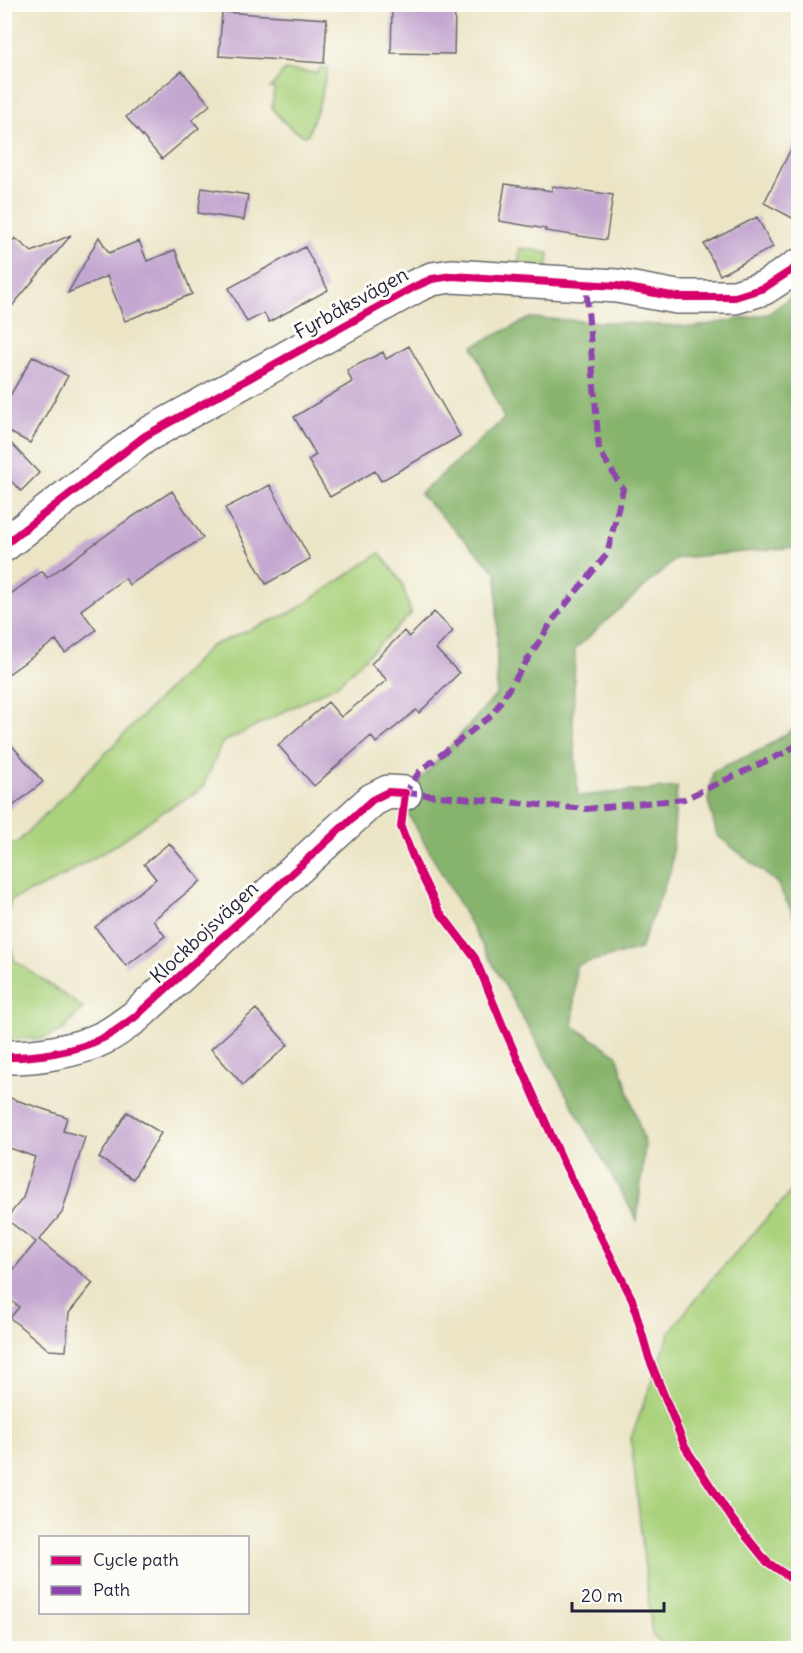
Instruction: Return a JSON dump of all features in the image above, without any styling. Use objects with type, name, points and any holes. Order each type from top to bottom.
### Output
[{"type":"street","name":"Fyrbåksvägen","points":[[4,545],[145,436],[417,285],[432,279],[452,276],[522,280],[617,286],[677,297],[735,297],[764,288],[798,266]]},
{"type":"street","name":"Klockbojsvägen","points":[[4,1057],[17,1058],[69,1050],[103,1038],[120,1027],[135,1017],[372,800],[388,792],[405,793]]},
{"type":"green space","points":[[320,68],[328,68],[318,108],[306,136],[287,125],[272,108],[274,88],[270,88],[285,70],[317,73]]},
{"type":"green space","points":[[520,248],[549,253],[547,270],[518,267]]},
{"type":"green space","points":[[798,292],[798,547],[677,558],[575,649],[573,724],[578,796],[677,787],[671,869],[640,949],[576,965],[573,1026],[617,1055],[645,1144],[637,1220],[401,801],[497,694],[497,573],[420,494],[504,419],[473,346],[530,318],[695,327],[768,314]]},
{"type":"green space","points":[[380,553],[402,583],[411,614],[337,685],[222,743],[202,789],[53,882],[11,900],[5,923],[5,840],[16,844],[211,646],[292,612]]},
{"type":"green space","points":[[798,726],[798,924],[777,883],[717,835],[708,800],[713,771],[763,749]]},
{"type":"green space","points":[[5,923],[14,960],[83,1008],[63,1030],[42,1039],[5,1038]]},
{"type":"green space","points":[[798,1184],[798,1648],[667,1648],[652,1635],[631,1438],[671,1330],[710,1281]]},
{"type":"building","points":[[392,10],[455,11],[454,54],[391,53]]},
{"type":"building","points":[[222,12],[327,19],[324,63],[219,56]]},
{"type":"building","points":[[182,71],[210,105],[192,120],[199,128],[162,159],[126,117]]},
{"type":"building","points":[[798,135],[798,221],[764,203]]},
{"type":"building","points":[[505,184],[552,191],[552,186],[613,195],[606,240],[545,231],[546,229],[499,221]]},
{"type":"building","points":[[202,188],[248,195],[244,220],[198,213]]},
{"type":"building","points":[[757,217],[773,247],[720,275],[704,244]]},
{"type":"building","points":[[71,235],[4,316],[4,251],[15,238],[32,252]]},
{"type":"building","points":[[99,237],[109,253],[139,241],[147,261],[175,250],[192,294],[125,321],[107,276],[68,293]]},
{"type":"building","points":[[305,247],[328,290],[269,322],[264,313],[247,322],[229,288]]},
{"type":"building","points":[[409,346],[460,436],[381,481],[375,471],[330,497],[308,460],[316,455],[294,417],[352,382],[347,370],[383,352],[386,359]]},
{"type":"building","points":[[33,356],[68,376],[30,443],[4,429],[4,406]]},
{"type":"building","points":[[4,436],[39,473],[21,491],[4,474]]},
{"type":"building","points":[[270,485],[310,559],[266,584],[225,508]]},
{"type":"building","points":[[172,491],[203,538],[129,585],[125,578],[81,610],[96,630],[65,653],[56,640],[4,677],[4,599],[42,571],[47,578]]},
{"type":"building","points":[[434,612],[453,631],[436,649],[459,673],[419,713],[416,710],[376,743],[371,736],[314,786],[278,745],[328,702],[341,717],[387,680],[371,664],[404,631],[409,637]]},
{"type":"building","points":[[4,736],[43,782],[4,813]]},
{"type":"building","points":[[169,843],[201,881],[153,920],[165,936],[126,966],[95,927],[156,879],[144,864]]},
{"type":"building","points":[[256,1009],[288,1045],[243,1085],[211,1049]]},
{"type":"building","points":[[4,1096],[67,1117],[63,1131],[85,1137],[62,1213],[39,1240],[93,1283],[69,1313],[66,1351],[49,1350],[10,1318],[19,1307],[4,1295],[4,1281],[36,1242],[6,1219],[23,1198],[35,1157],[4,1146]]},
{"type":"building","points":[[127,1112],[161,1133],[133,1179],[99,1158]]},
{"type":"marked path","points":[[404,796],[420,771],[492,715],[553,620],[607,554],[623,489],[599,450],[586,284]]},
{"type":"marked path","points":[[405,793],[586,809],[684,799],[786,752],[798,744]]},
{"type":"cycle path","points":[[4,545],[145,436],[432,279],[452,276],[617,286],[677,297],[735,297],[764,288],[798,266]]},
{"type":"cycle path","points":[[4,1057],[41,1055],[68,1050],[93,1043],[115,1031],[135,1017],[372,800],[388,792],[405,793],[401,827],[415,862],[439,911],[475,958],[562,1159],[632,1299],[649,1358],[685,1447],[732,1519],[767,1562],[798,1583]]}]
